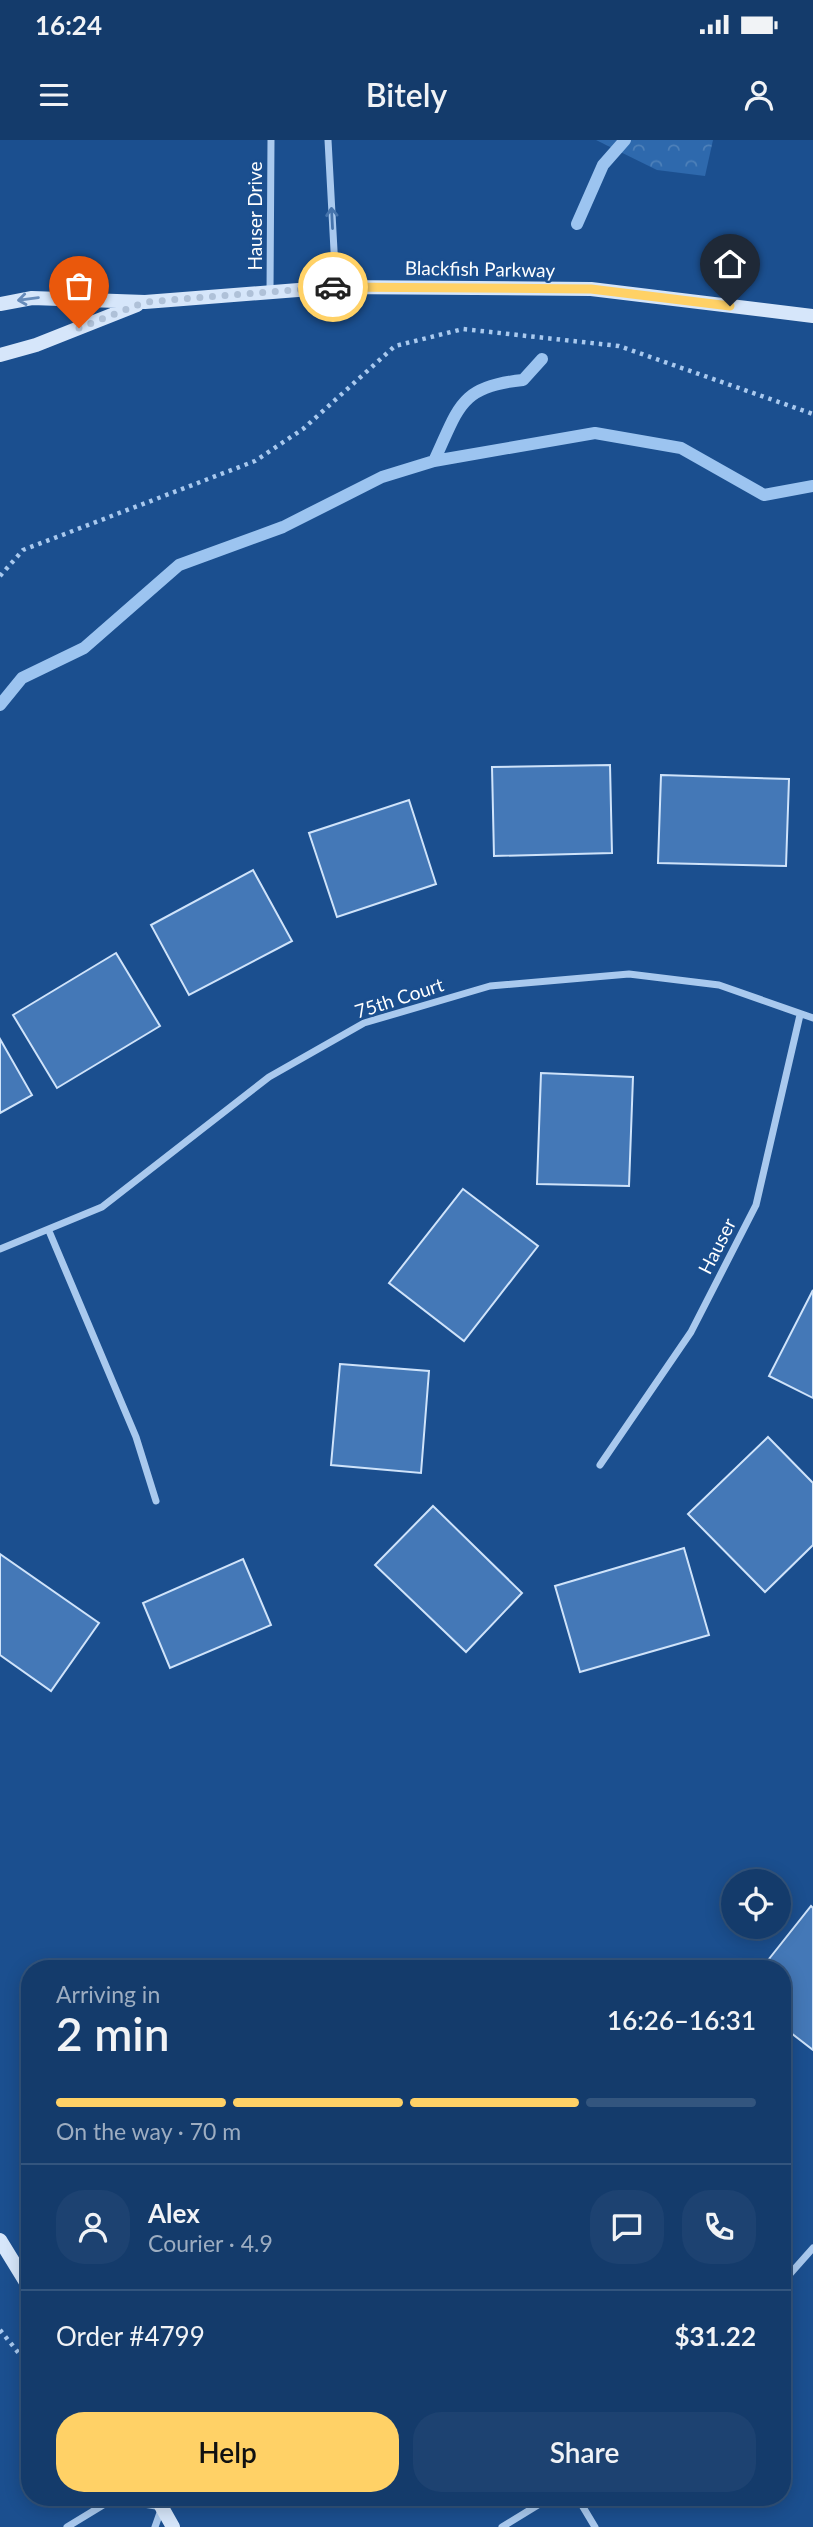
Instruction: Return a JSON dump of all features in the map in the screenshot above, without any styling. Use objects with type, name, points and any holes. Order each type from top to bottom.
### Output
[{"type":"main road","name":"Blackfish Parkway","points":[[0,304],[32,298],[145,302],[336,286],[591,289],[813,316]]},
{"type":"main road","name":"Blackfish Parkway","points":[[0,355],[36,345],[145,302]]},
{"type":"main road","points":[[0,2240],[21,2274]]},
{"type":"main road","points":[[161,2506],[173,2527]]},
{"type":"street","name":"Hauser Drive","points":[[270,292],[271,140]]},
{"type":"street","points":[[328,140],[336,286]]},
{"type":"street","name":"75th Court","points":[[0,1249],[102,1207],[270,1077],[364,1023],[427,1004],[491,986],[629,974],[719,985],[813,1018]]},
{"type":"street","name":"Hauser","points":[[600,1465],[691,1332],[755,1205],[800,1015]]},
{"type":"street","points":[[49,1231],[136,1437],[156,1501]]},
{"type":"street","points":[[791,2274],[813,2248]]},
{"type":"street","points":[[67,2527],[102,2506]]},
{"type":"street","points":[[155,2527],[158,2506]]},
{"type":"street","points":[[502,2527],[536,2506]]},
{"type":"street","points":[[583,2506],[596,2527]]},
{"type":"path","points":[[0,576],[23,550],[255,461],[303,429],[395,346],[463,329],[619,346],[813,414]]},
{"type":"path","points":[[0,2330],[21,2356]]},
{"type":"green space","points":[[596,140],[713,140],[705,176],[657,170]]},
{"type":"building","points":[[610,765],[612,853],[494,856],[492,767]]},
{"type":"building","points":[[661,775],[789,779],[786,866],[658,863]]},
{"type":"building","points":[[409,800],[436,884],[337,917],[309,833]]},
{"type":"building","points":[[253,870],[292,941],[189,995],[151,925]]},
{"type":"building","points":[[116,953],[160,1026],[57,1088],[13,1015]]},
{"type":"building","points":[[0,1039],[32,1095],[0,1113]]},
{"type":"building","points":[[541,1073],[633,1077],[629,1186],[537,1184]]},
{"type":"building","points":[[463,1189],[538,1246],[464,1341],[389,1283]]},
{"type":"building","points":[[813,1290],[813,1398],[769,1376]]},
{"type":"building","points":[[340,1364],[429,1371],[421,1473],[331,1465]]},
{"type":"building","points":[[768,1437],[813,1483],[813,1545],[765,1592],[688,1514]]},
{"type":"building","points":[[433,1506],[522,1593],[466,1652],[375,1565]]},
{"type":"building","points":[[684,1548],[709,1635],[580,1672],[555,1586]]},
{"type":"building","points":[[0,1554],[99,1623],[51,1691],[0,1655]]},
{"type":"building","points":[[243,1559],[271,1625],[170,1668],[143,1603]]},
{"type":"building","points":[[811,1906],[813,2050],[791,2033],[791,1960],[768,1960],[785,1939],[791,1939],[791,1931]]},
{"type":"waterway","points":[[577,224],[603,165],[625,140]]},
{"type":"waterway","points":[[434,461],[456,414],[473,394],[502,383],[523,380],[542,359]]},
{"type":"waterway","points":[[0,705],[22,678],[84,648],[179,565],[283,527],[382,477],[434,461],[595,433],[681,448],[764,495],[813,486]]},
{"type":"way so far","points":[[79,328],[145,302],[333,287]]},
{"type":"route","points":[[333,287],[591,289],[730,306]]}]
